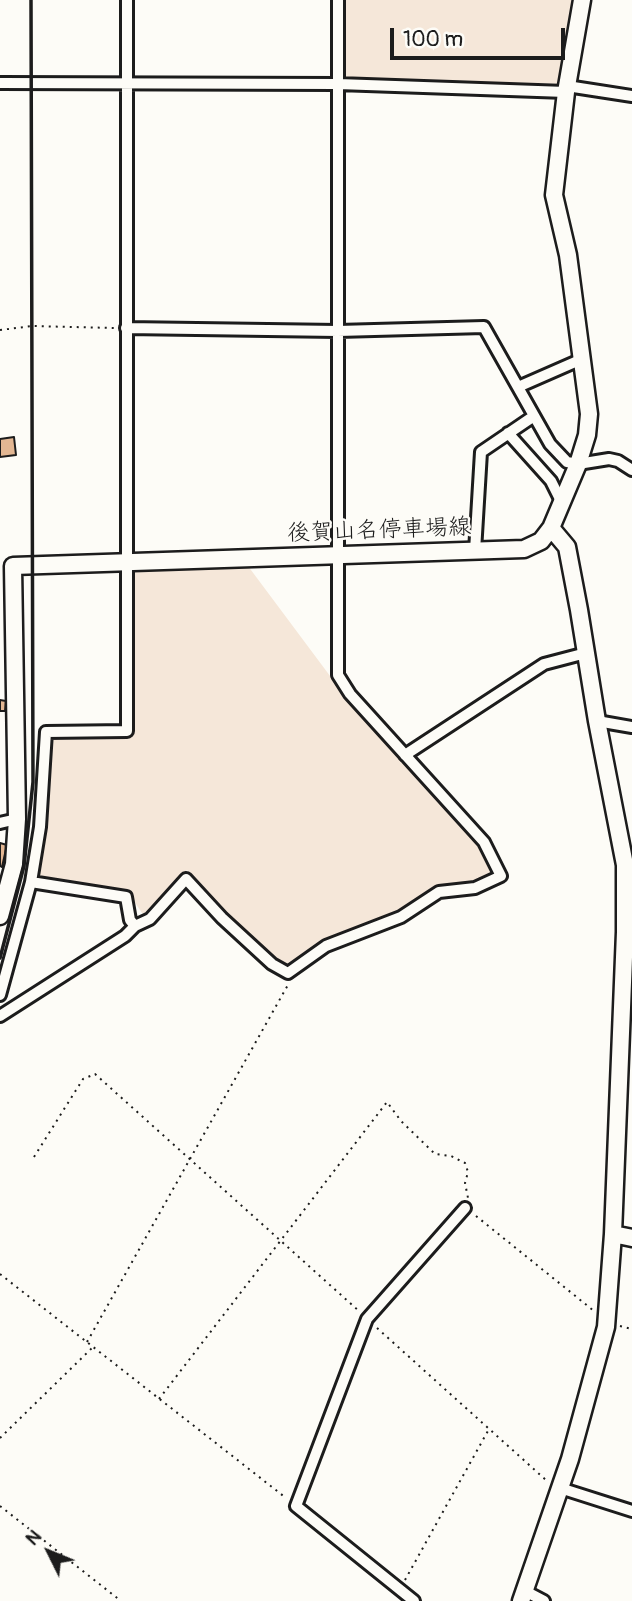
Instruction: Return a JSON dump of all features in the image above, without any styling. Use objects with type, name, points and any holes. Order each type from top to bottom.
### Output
[{"type":"main road","points":[[523,1596],[560,1490],[607,1321],[626,1045],[625,865],[567,547],[551,528],[578,464],[587,436],[589,414],[568,255],[554,195],[567,89],[582,0]]},
{"type":"main road","name":"後賀山名停車場線","points":[[0,916],[14,864],[17,819],[7,566],[475,551],[533,546],[551,528]]},
{"type":"main road","points":[[613,1234],[632,1238]]},
{"type":"street","points":[[0,995],[31,882],[40,827],[46,732],[127,731],[127,0]]},
{"type":"street","points":[[0,1016],[125,936],[135,926],[150,919],[186,879],[222,918],[272,964],[288,973],[326,946],[401,917],[439,892],[475,888],[501,876],[484,842],[350,694],[338,675],[338,0]]},
{"type":"street","points":[[0,83],[338,83],[567,89],[632,96]]},
{"type":"street","points":[[126,328],[338,331],[484,327],[550,444],[567,462],[578,464],[609,459],[632,470]]},
{"type":"street","points":[[518,387],[582,359]]},
{"type":"street","points":[[475,551],[481,452],[534,416]]},
{"type":"street","points":[[508,433],[551,481],[562,503]]},
{"type":"street","points":[[405,755],[544,664],[586,653]]},
{"type":"street","points":[[597,721],[632,727]]},
{"type":"street","points":[[0,823],[17,819]]},
{"type":"street","points":[[31,882],[127,897],[130,920],[135,926]]},
{"type":"street","points":[[414,1601],[296,1506],[367,1319],[466,1208]]},
{"type":"street","points":[[560,1490],[632,1511]]},
{"type":"street","points":[[523,1596],[544,1601]]},
{"type":"path","points":[[0,330],[32,326],[126,328]]},
{"type":"path","points":[[87,1342],[289,984],[288,973]]},
{"type":"path","points":[[34,1157],[83,1079],[95,1074],[560,1490]]},
{"type":"path","points":[[159,1399],[387,1102],[401,1121],[435,1154],[451,1156],[465,1163],[468,1172],[465,1184],[469,1196],[466,1208],[607,1321]]},
{"type":"path","points":[[0,1275],[296,1506]]},
{"type":"path","points":[[0,1438],[93,1347]]},
{"type":"path","points":[[400,1590],[489,1429]]},
{"type":"path","points":[[0,1506],[121,1601]]},
{"type":"shaded area","points":[[343,0],[576,0],[562,81],[557,84],[346,78],[343,76]]},
{"type":"shaded area","points":[[248,566],[336,684],[479,843],[492,871],[489,876],[412,905],[290,965],[283,965],[224,912],[187,870],[147,913],[142,913],[130,895],[40,878],[37,874],[47,813],[49,739],[52,736],[131,735],[133,572]]},
{"type":"building","points":[[14,437],[16,455],[0,457],[0,439]]},
{"type":"building","points":[[0,700],[6,701],[5,711],[0,711]]},
{"type":"building","points":[[0,843],[7,845],[2,867],[0,866]]},
{"type":"railway","points":[[0,958],[24,866],[33,782],[31,0]]}]
